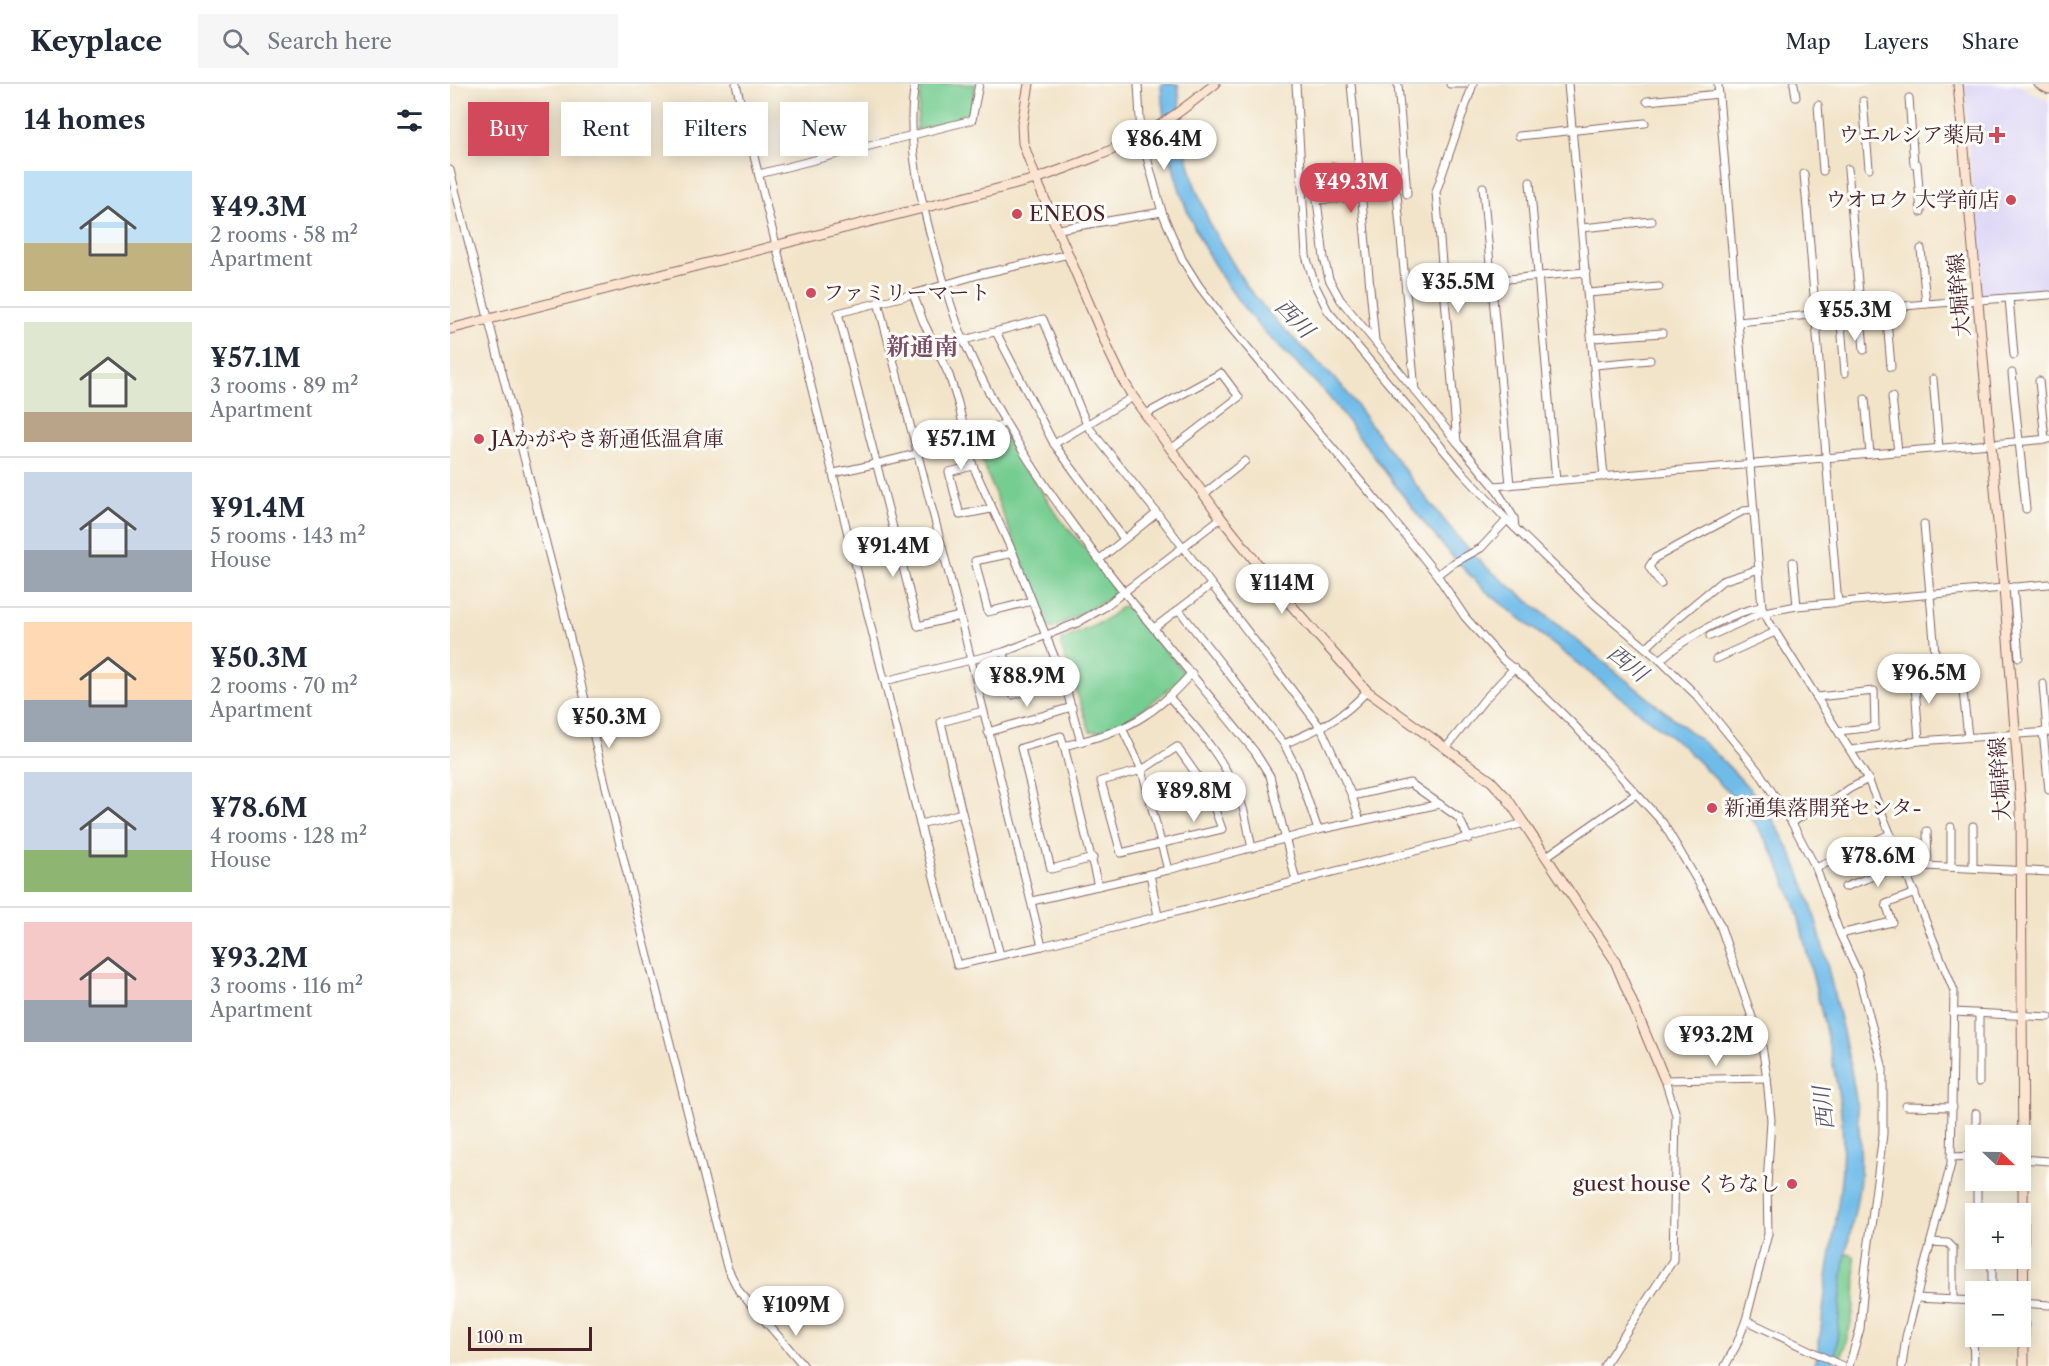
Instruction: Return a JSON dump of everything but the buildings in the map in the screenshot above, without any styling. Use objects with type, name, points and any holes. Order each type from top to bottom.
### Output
[{"type":"street","points":[[736,84],[957,965],[1042,946],[1525,824]]},
{"type":"street","points":[[915,84],[913,134],[916,174],[923,208],[945,285],[964,340],[1005,423],[1065,515],[1255,752],[1270,776],[1296,881]]},
{"type":"street","points":[[759,174],[972,120],[979,84]]},
{"type":"street","points":[[1029,84],[1022,125],[1023,143],[1110,353],[1122,380],[1133,397],[1221,518],[1284,597],[1367,691],[1491,781],[1507,798],[1614,959],[1665,1080],[1676,1115],[1673,1260],[1604,1366]]},
{"type":"street","points":[[1138,84],[1141,136],[1162,212],[1182,259],[1199,286],[1227,323],[1355,473],[1437,575],[1466,617],[1504,661],[1528,680],[1574,725],[1668,832],[1704,892],[1720,925],[1761,1046],[1771,1120],[1767,1185],[1768,1234],[1746,1320],[1725,1366]]},
{"type":"street","points":[[450,329],[1036,179],[1141,136],[1183,109],[1215,84]]},
{"type":"street","points":[[1296,84],[1306,256],[1315,285],[1328,311],[1463,473],[1507,520],[1596,606],[1660,660],[1697,696],[1759,772],[1792,823],[1816,868],[1840,934],[1858,973],[1883,1069],[1883,1134],[1860,1329],[1849,1366]]},
{"type":"street","points":[[1351,84],[1375,343]]},
{"type":"street","points":[[1398,84],[1407,194]]},
{"type":"street","points":[[1450,84],[1465,84]]},
{"type":"street","points":[[1457,442],[1436,192],[1473,84]]},
{"type":"street","points":[[1569,84],[1604,477]]},
{"type":"street","points":[[1718,84],[1763,610],[1868,779],[1954,991],[1951,1156],[1906,1337],[1902,1366]]},
{"type":"street","points":[[1794,84],[1796,97]]},
{"type":"street","name":"大堀幹線","points":[[1958,84],[1990,444],[2008,587],[2021,807],[2021,1125]]},
{"type":"street","points":[[1647,101],[1719,94]]},
{"type":"street","points":[[1909,98],[1921,212]]},
{"type":"street","points":[[1863,101],[1869,168]]},
{"type":"street","points":[[1818,105],[1823,171]]},
{"type":"street","points":[[1519,136],[1645,123]]},
{"type":"street","points":[[1333,166],[1336,199]]},
{"type":"street","points":[[450,170],[563,609],[631,890],[727,1267],[739,1291],[804,1366]]},
{"type":"street","points":[[1848,170],[1864,350]]},
{"type":"street","points":[[1804,174],[1838,603]]},
{"type":"street","points":[[1530,182],[1556,481]]},
{"type":"street","points":[[1484,187],[1510,485]]},
{"type":"street","points":[[1397,194],[1415,391]]},
{"type":"street","points":[[1362,197],[1317,200],[1329,279],[1340,299],[1375,343],[1494,486],[1514,518],[1515,528]]},
{"type":"street","points":[[1059,229],[1162,212]]},
{"type":"street","points":[[1582,228],[1652,222]]},
{"type":"street","points":[[1921,249],[1926,304]]},
{"type":"street","points":[[960,616],[918,626],[838,313],[981,274],[1069,254]]},
{"type":"street","points":[[1406,288],[1586,272]]},
{"type":"street","points":[[1588,293],[1659,287]]},
{"type":"street","points":[[913,294],[923,321],[949,375],[973,466],[1013,553],[1064,681],[1081,742]]},
{"type":"street","points":[[1738,322],[2049,295]]},
{"type":"street","points":[[2009,298],[2014,355]]},
{"type":"street","points":[[878,303],[960,616],[1042,946]]},
{"type":"street","points":[[1886,308],[1891,366]]},
{"type":"street","points":[[1840,312],[1845,373]]},
{"type":"street","points":[[964,340],[1043,319],[1087,425],[1321,728],[1352,796],[1360,820]]},
{"type":"street","points":[[996,332],[1054,444],[1124,539]]},
{"type":"street","points":[[1593,338],[1662,333]]},
{"type":"street","points":[[1595,365],[1650,360]]},
{"type":"street","points":[[1146,414],[1221,373],[1239,397],[1171,449]]},
{"type":"street","points":[[2012,373],[2025,509]]},
{"type":"street","points":[[1933,379],[1940,448]]},
{"type":"street","points":[[1494,486],[2047,440],[2039,381]]},
{"type":"street","points":[[1054,444],[1133,397]]},
{"type":"street","points":[[1892,397],[1898,452]]},
{"type":"street","points":[[1865,399],[1870,454]]},
{"type":"street","points":[[834,473],[917,455],[967,440],[1005,423]]},
{"type":"street","points":[[1204,494],[1245,461]]},
{"type":"street","points":[[973,466],[949,472],[960,515],[991,509]]},
{"type":"street","points":[[1661,584],[1649,567],[1655,558],[1743,511],[1754,510]]},
{"type":"street","points":[[1100,559],[1157,513]]},
{"type":"street","points":[[885,681],[970,662],[1046,637],[1094,613],[1221,518]]},
{"type":"street","points":[[1437,575],[1481,548],[1507,520]]},
{"type":"street","points":[[1924,524],[1936,665]]},
{"type":"street","points":[[1013,553],[975,561],[988,612],[1032,601]]},
{"type":"street","points":[[1793,562],[1797,606]]},
{"type":"street","points":[[1646,648],[1722,581],[1759,568]]},
{"type":"street","points":[[1660,660],[1672,649],[1697,633],[1749,610],[2049,584]]},
{"type":"street","points":[[1154,628],[1211,585]]},
{"type":"street","points":[[2008,587],[2019,657]]},
{"type":"street","points":[[1179,610],[1284,744],[1298,771],[1318,830]]},
{"type":"street","points":[[1710,636],[1763,610]]},
{"type":"street","points":[[1716,659],[1775,632]]},
{"type":"street","points":[[1004,652],[1013,695],[1064,681]]},
{"type":"street","points":[[1446,748],[1484,700],[1514,669]]},
{"type":"street","points":[[1914,671],[1919,741]]},
{"type":"street","points":[[1064,746],[1122,728],[1146,715],[1192,673]]},
{"type":"street","points":[[1962,682],[1968,737]]},
{"type":"street","points":[[2043,684],[2049,790]]},
{"type":"street","points":[[1284,744],[1321,728],[1350,710],[1367,691]]},
{"type":"street","points":[[1817,697],[1874,691],[1875,727],[1839,731]]},
{"type":"street","points":[[1169,696],[1204,737],[1226,769],[1243,808],[1252,848]]},
{"type":"street","points":[[988,732],[1072,706]]},
{"type":"street","points":[[983,711],[941,722],[962,813],[1000,955]]},
{"type":"street","points":[[1122,728],[1142,770],[1167,870]]},
{"type":"street","points":[[1851,750],[1919,741],[2046,732]]},
{"type":"street","points":[[1093,858],[1051,869],[1021,748],[1061,736],[1093,858],[1098,886]]},
{"type":"street","points":[[1177,747],[1208,791],[1222,829],[1121,853],[1101,781],[1142,770],[1177,747]]},
{"type":"street","points":[[1792,823],[1809,811],[1821,809],[1868,779]]},
{"type":"street","points":[[1352,796],[1410,783],[1459,818],[1469,839]]},
{"type":"street","points":[[1151,802],[1208,791]]},
{"type":"street","points":[[1546,856],[1636,794]]},
{"type":"street","points":[[1032,901],[1167,870],[1360,820],[1440,804]]},
{"type":"street","points":[[920,824],[962,813]]},
{"type":"street","points":[[1973,826],[1973,868]]},
{"type":"street","points":[[1951,827],[1951,867]]},
{"type":"street","points":[[1927,831],[1928,866]]},
{"type":"street","points":[[1816,868],[1890,834]]},
{"type":"street","points":[[1845,887],[1902,865],[2049,872]]},
{"type":"street","points":[[1150,874],[1158,916]]},
{"type":"street","points":[[1840,934],[1892,922],[1886,904],[1915,893]]},
{"type":"street","points":[[1954,1012],[2049,1017]]},
{"type":"street","points":[[1979,1014],[1979,1082]]},
{"type":"street","points":[[1665,1080],[1767,1078]]},
{"type":"street","points":[[1906,1106],[1953,1107]]},
{"type":"street","points":[[1976,1113],[1976,1125]]},
{"type":"street","points":[[1951,1156],[1965,1156]]},
{"type":"street","points":[[2031,1160],[2049,1161]]},
{"type":"street","name":"大堀幹線","points":[[2021,1191],[2022,1281]]},
{"type":"street","points":[[1931,1242],[1948,1243],[1953,1248],[1953,1300]]},
{"type":"street","points":[[1916,1298],[1965,1301]]},
{"type":"street","points":[[2031,1304],[2049,1305]]},
{"type":"street","points":[[1746,1320],[1839,1365]]},
{"type":"street","points":[[1974,1347],[1974,1366]]},
{"type":"street","name":"大堀幹線","points":[[2023,1347],[2024,1366]]},
{"type":"shaded area","points":[[1964,84],[2018,84],[2049,101],[2049,201],[2047,201],[2049,290],[1981,295]]},
{"type":"green space","points":[[922,84],[976,84],[970,117],[916,130]]},
{"type":"green space","points":[[1002,433],[1060,519],[1106,573],[1114,589],[1111,598],[1052,629],[1047,626],[975,443]]},
{"type":"green space","points":[[1123,606],[1130,608],[1183,671],[1180,680],[1137,713],[1112,727],[1090,731],[1061,646],[1062,640],[1102,622]]},
{"type":"green space","points":[[1845,1253],[1854,1256],[1856,1283],[1852,1319],[1841,1358],[1832,1355]]},
{"type":"water","points":[[1161,84],[1178,84],[1183,141],[1195,186],[1211,227],[1247,287],[1275,320],[1342,386],[1411,479],[1461,541],[1485,566],[1710,748],[1752,792],[1779,831],[1802,878],[1818,927],[1846,1046],[1857,1111],[1860,1177],[1846,1253],[1836,1352],[1832,1366],[1815,1366],[1841,1184],[1842,1120],[1831,1055],[1801,927],[1795,905],[1776,858],[1758,827],[1742,806],[1684,747],[1488,593],[1466,571],[1426,525],[1324,392],[1257,324],[1217,269],[1188,213],[1177,183],[1170,151]]},
{"type":"place","name":"ウエルシア薬局","points":[[1997,135]]},
{"type":"place","name":"ウオロク 大学前店","points":[[2011,200]]},
{"type":"place","name":"ENEOS","points":[[1017,214]]},
{"type":"place","name":"ファミリーマート","points":[[811,293]]},
{"type":"place","name":"JAかがやき新通低温倉庫","points":[[479,439]]},
{"type":"place","name":"新通集落開発センタ-","points":[[1712,808]]},
{"type":"place","name":"guest house くちなし","points":[[1792,1184]]},
{"type":"district","name":"新通南","points":[[922,347]]},
{"type":"water label","name":"西川","points":[[1295,318]]},
{"type":"water label","name":"西川","points":[[1628,663]]},
{"type":"water label","name":"西川","points":[[1823,1108]]}]
